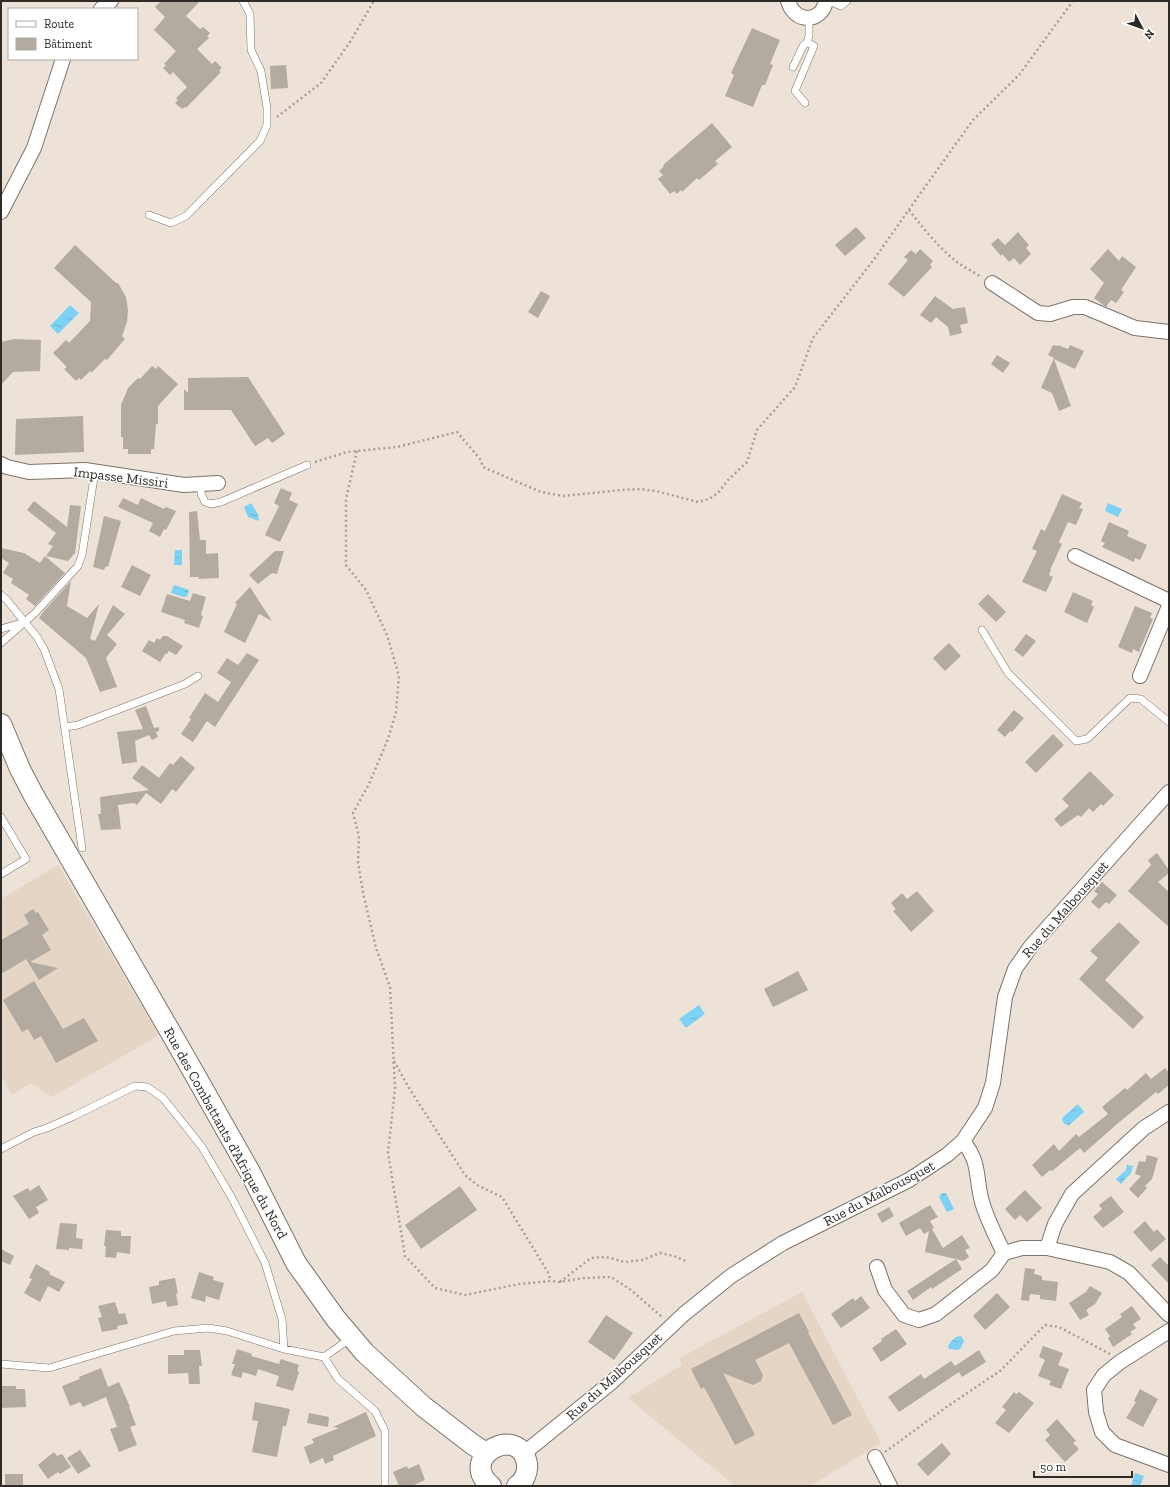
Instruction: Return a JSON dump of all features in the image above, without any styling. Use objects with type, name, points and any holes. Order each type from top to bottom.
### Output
[{"type":"main road","name":"Rue des Combattants d'Afrique du Nord","points":[[1,724],[20,769],[242,1159],[296,1263],[336,1320],[351,1338],[424,1407],[486,1453]]},
{"type":"main road","name":"Rue des Combattants d'Afrique du Nord","points":[[1,748],[20,769]]},
{"type":"main road","points":[[491,1486],[484,1478],[481,1466],[486,1453],[492,1448],[505,1445],[518,1449],[523,1454],[526,1461],[526,1474],[520,1485]]},
{"type":"street","points":[[102,8],[111,1]]},
{"type":"street","points":[[788,1],[792,11],[800,17],[809,18],[821,12],[827,1]]},
{"type":"street","points":[[1,212],[34,148],[63,60]]},
{"type":"street","points":[[992,283],[1038,313],[1050,314],[1073,307],[1085,307],[1135,328],[1169,332]]},
{"type":"street","name":"Impasse Missiri","points":[[1,464],[29,472],[85,470],[184,485],[218,483]]},
{"type":"street","points":[[1075,556],[1169,601]]},
{"type":"street","points":[[1140,676],[1169,606]]},
{"type":"street","name":"Rue du Malbousquet","points":[[523,1454],[613,1381],[684,1314],[731,1276],[784,1243],[908,1180],[947,1155],[963,1140],[985,1108],[993,1083],[1005,997],[1014,969],[1031,946],[1169,792]]},
{"type":"street","points":[[1047,1248],[1055,1224],[1072,1194],[1144,1128],[1169,1112]]},
{"type":"street","points":[[963,1140],[972,1151],[976,1165],[982,1202],[1004,1253]]},
{"type":"street","points":[[877,1267],[885,1290],[904,1315],[920,1320],[936,1314],[955,1300],[992,1270],[1004,1253],[1022,1248],[1047,1248],[1110,1262],[1129,1273],[1169,1315]]},
{"type":"street","points":[[1169,1331],[1120,1362],[1104,1375],[1094,1390],[1096,1412],[1102,1432],[1115,1446],[1169,1465]]},
{"type":"street","points":[[875,1458],[890,1486]]},
{"type":"lane","points":[[149,215],[171,223],[186,216],[260,140],[267,125],[267,108],[260,71],[251,50],[250,14],[243,1]]},
{"type":"lane","points":[[827,1],[841,6],[847,1]]},
{"type":"lane","points":[[793,67],[809,36],[809,18]]},
{"type":"lane","points":[[805,103],[795,90],[814,46],[807,42]]},
{"type":"lane","points":[[201,484],[201,494],[205,502],[211,504],[221,502],[307,465]]},
{"type":"lane","points":[[1,643],[36,613],[78,566],[82,555],[95,471]]},
{"type":"lane","points":[[1,595],[25,621],[37,637],[44,649],[59,689],[82,848]]},
{"type":"lane","points":[[1,629],[25,621]]},
{"type":"lane","points":[[982,630],[1008,673],[1076,741],[1087,739],[1130,698],[1141,699],[1169,722]]},
{"type":"lane","points":[[65,727],[85,722],[185,684],[198,676]]},
{"type":"lane","points":[[1,817],[26,859],[1,874]]},
{"type":"lane","points":[[1,1149],[34,1132],[48,1128],[136,1086],[147,1087],[163,1098],[202,1147],[232,1198],[265,1264],[282,1319],[284,1349]]},
{"type":"lane","points":[[1,1364],[49,1368],[174,1331],[208,1328],[227,1331],[284,1349],[324,1357],[338,1379],[375,1411],[385,1431],[385,1486]]},
{"type":"lane","points":[[324,1357],[351,1338]]},
{"type":"path","points":[[267,125],[320,83],[350,42],[374,1]]},
{"type":"path","points":[[307,465],[347,452],[397,447],[457,432],[480,459],[483,467],[541,492],[563,496],[640,489],[656,491],[698,502],[709,499],[718,493],[728,480],[747,462],[757,430],[795,387],[813,338],[876,258],[973,120],[1019,75],[1073,1]]},
{"type":"path","points":[[909,210],[953,259],[992,283]]},
{"type":"path","points":[[357,451],[346,499],[346,565],[366,590],[387,635],[399,676],[396,712],[388,739],[369,784],[354,813],[359,836],[358,862],[364,897],[376,948],[390,987],[394,1088],[388,1153],[405,1256],[435,1288],[465,1295],[519,1284],[611,1277],[631,1290],[672,1325]]},
{"type":"path","points":[[394,1061],[409,1088],[465,1175],[477,1185],[502,1197],[549,1274],[550,1281]]},
{"type":"path","points":[[559,1282],[591,1258],[606,1257],[625,1262],[642,1260],[660,1253],[674,1256],[688,1262]]},
{"type":"path","points":[[875,1458],[1000,1371],[1045,1325],[1059,1327],[1114,1356],[1120,1362]]},
{"type":"shaded area","points":[[58,865],[159,1035],[52,1097],[31,1083],[12,1095],[1,1075],[1,899]]},
{"type":"shaded area","points":[[802,1292],[881,1443],[810,1486],[735,1486],[628,1398],[682,1365],[680,1358]]},
{"type":"water","points":[[70,305],[79,313],[58,334],[50,326]]},
{"type":"water","points":[[251,503],[258,514],[259,521],[248,517],[244,507]]},
{"type":"water","points":[[1108,503],[1122,509],[1118,517],[1105,511]]},
{"type":"water","points":[[175,550],[182,550],[182,565],[174,565]]},
{"type":"water","points":[[174,585],[189,590],[187,596],[184,597],[171,593]]},
{"type":"water","points":[[699,1005],[705,1014],[686,1028],[679,1019]]},
{"type":"water","points":[[1078,1104],[1084,1112],[1068,1126],[1064,1124],[1062,1118]]},
{"type":"water","points":[[1127,1165],[1133,1166],[1131,1173],[1121,1184],[1116,1179],[1126,1170]]},
{"type":"water","points":[[942,1193],[946,1193],[954,1209],[947,1212],[939,1197]]},
{"type":"water","points":[[961,1336],[964,1341],[961,1348],[958,1350],[949,1349],[948,1346],[952,1341]]},
{"type":"water","points":[[1135,1473],[1144,1476],[1140,1486],[1131,1486]]},
{"type":"building","points":[[161,1],[200,1],[186,16],[200,29],[203,27],[210,33],[207,36],[209,38],[197,49],[212,64],[215,61],[222,68],[219,71],[221,72],[186,108],[185,107],[182,109],[175,103],[178,100],[176,98],[187,87],[173,72],[170,75],[163,68],[166,65],[164,64],[176,51],[154,30],[165,17],[155,7]]},
{"type":"building","points":[[752,28],[780,40],[770,64],[773,65],[765,85],[762,85],[753,107],[725,96],[734,75],[731,73]]},
{"type":"building","points":[[286,65],[288,88],[271,89],[270,66]]},
{"type":"building","points":[[712,123],[732,147],[715,161],[718,164],[699,180],[697,178],[682,192],[681,190],[677,194],[674,191],[670,194],[658,179],[663,175],[659,171],[664,166],[663,165]]},
{"type":"building","points":[[856,227],[866,238],[845,256],[835,245]]},
{"type":"building","points":[[1018,232],[1029,245],[1026,248],[1031,254],[1020,265],[1014,258],[1009,262],[1002,254],[1001,256],[991,244],[998,238],[1005,245]]},
{"type":"building","points":[[75,245],[116,283],[118,283],[126,297],[128,310],[127,322],[122,336],[125,339],[107,360],[105,359],[91,373],[90,371],[81,380],[79,378],[76,381],[64,369],[67,367],[53,353],[66,340],[69,343],[90,321],[91,302],[54,268]]},
{"type":"building","points":[[920,249],[933,261],[930,265],[932,267],[904,297],[888,284],[908,260],[904,257],[911,250],[916,254]]},
{"type":"building","points":[[1108,249],[1119,261],[1122,256],[1136,267],[1121,290],[1124,292],[1116,303],[1111,300],[1106,307],[1094,298],[1104,283],[1090,269]]},
{"type":"building","points":[[541,291],[550,296],[538,318],[528,312]]},
{"type":"building","points":[[935,296],[953,309],[965,307],[968,323],[960,325],[962,333],[950,336],[948,327],[936,317],[931,323],[920,315]]},
{"type":"building","points":[[14,339],[41,340],[40,371],[13,372],[1,385],[1,342]]},
{"type":"building","points":[[1053,345],[1058,345],[1068,349],[1070,345],[1084,351],[1075,369],[1054,359],[1071,406],[1059,411],[1052,393],[1041,388],[1054,358],[1048,355]]},
{"type":"building","points":[[997,355],[1010,363],[1003,373],[991,364]]},
{"type":"building","points":[[152,366],[156,369],[158,366],[178,384],[158,406],[158,424],[156,424],[154,449],[151,449],[151,454],[128,454],[128,449],[123,449],[123,437],[121,437],[121,405],[128,388],[138,378],[140,379]]},
{"type":"building","points":[[248,377],[285,434],[272,443],[268,438],[255,446],[231,410],[184,410],[184,389],[188,393],[188,378]]},
{"type":"building","points":[[83,416],[84,452],[15,455],[16,419]]},
{"type":"building","points":[[281,488],[292,493],[289,500],[298,504],[280,542],[265,535],[279,506],[274,503]]},
{"type":"building","points":[[1062,494],[1082,503],[1079,508],[1083,509],[1076,525],[1068,522],[1059,542],[1062,544],[1050,570],[1049,575],[1053,577],[1046,592],[1022,582],[1037,551],[1032,549],[1041,529],[1045,531]]},
{"type":"building","points":[[123,498],[138,505],[141,498],[164,509],[166,507],[176,511],[166,530],[164,529],[160,537],[149,531],[153,523],[118,507]]},
{"type":"building","points":[[34,501],[67,527],[70,505],[81,506],[75,553],[68,561],[46,556],[53,546],[48,544],[56,533],[27,510]]},
{"type":"building","points":[[197,511],[200,540],[206,540],[206,554],[218,553],[219,578],[198,579],[199,577],[190,577],[189,512]]},
{"type":"building","points":[[104,516],[121,521],[108,567],[106,566],[104,570],[93,567]]},
{"type":"building","points":[[1109,522],[1129,531],[1127,536],[1147,545],[1140,560],[1135,558],[1134,562],[1102,547],[1105,543],[1101,541]]},
{"type":"building","points":[[1,548],[24,553],[40,563],[45,556],[65,573],[35,606],[26,599],[29,595],[11,583],[13,579],[3,573],[9,563],[1,558]]},
{"type":"building","points":[[275,551],[284,551],[277,574],[272,573],[258,584],[249,575]]},
{"type":"building","points":[[132,565],[151,575],[140,596],[121,587]]},
{"type":"building","points":[[71,581],[67,606],[87,618],[99,604],[90,639],[95,641],[113,605],[125,614],[107,635],[117,644],[106,658],[117,687],[100,692],[86,658],[39,618]]},
{"type":"building","points":[[250,587],[272,621],[259,614],[245,643],[224,632],[237,604],[235,603]]},
{"type":"building","points":[[1073,592],[1093,601],[1091,605],[1094,607],[1087,623],[1064,612]]},
{"type":"building","points":[[193,593],[206,597],[201,615],[203,616],[199,628],[184,623],[185,620],[161,612],[167,594],[190,601]]},
{"type":"building","points":[[988,594],[1006,612],[996,622],[978,604]]},
{"type":"building","points":[[1135,606],[1152,613],[1150,618],[1153,619],[1139,652],[1133,649],[1132,653],[1118,647]]},
{"type":"building","points":[[1026,634],[1036,641],[1023,657],[1014,650]]},
{"type":"building","points":[[163,636],[167,636],[183,646],[176,655],[169,651],[167,654],[166,653],[160,662],[142,651],[149,640],[154,643],[157,638],[160,640]]},
{"type":"building","points":[[949,643],[961,656],[945,671],[933,658]]},
{"type":"building","points":[[247,653],[259,660],[215,727],[207,721],[193,742],[181,734],[205,693],[218,702],[231,682],[217,673],[227,658],[238,665]]},
{"type":"building","points":[[146,706],[154,728],[159,727],[159,731],[156,732],[158,737],[152,740],[149,735],[135,741],[137,762],[122,764],[117,732],[143,729],[135,710]]},
{"type":"building","points":[[1014,710],[1024,718],[1012,732],[1010,731],[1005,737],[997,730]]},
{"type":"building","points":[[1053,734],[1064,745],[1036,773],[1025,762]]},
{"type":"building","points":[[181,756],[195,768],[176,792],[172,789],[161,804],[146,793],[137,805],[134,803],[118,805],[121,829],[101,830],[98,814],[101,814],[100,797],[149,790],[132,778],[142,765],[159,778],[170,763],[173,765]]},
{"type":"building","points":[[1090,771],[1114,795],[1103,806],[1101,804],[1093,812],[1089,808],[1081,817],[1078,815],[1061,827],[1054,819],[1069,806],[1062,799]]},
{"type":"building","points":[[1157,853],[1169,870],[1169,873],[1158,882],[1169,892],[1169,927],[1128,891],[1151,865],[1148,860]]},
{"type":"building","points":[[1102,882],[1117,895],[1109,904],[1106,902],[1099,909],[1091,902],[1098,894],[1094,891]]},
{"type":"building","points":[[917,891],[934,911],[911,932],[893,911],[896,909],[891,903],[902,893],[907,899]]},
{"type":"building","points":[[33,909],[36,913],[38,912],[49,930],[42,935],[51,950],[30,962],[58,968],[39,980],[26,959],[1,974],[1,940],[29,924],[24,915]]},
{"type":"building","points":[[1119,922],[1140,942],[1105,980],[1144,1017],[1133,1029],[1079,979],[1098,958],[1090,951]]},
{"type":"building","points":[[798,971],[808,990],[773,1007],[764,989]]},
{"type":"building","points":[[34,981],[63,1029],[84,1018],[98,1041],[56,1063],[41,1036],[34,1040],[28,1029],[22,1032],[3,1000]]},
{"type":"building","points":[[1165,1068],[1169,1073],[1169,1085],[1158,1094],[1156,1092],[1084,1153],[1080,1148],[1052,1171],[1050,1170],[1042,1177],[1032,1165],[1054,1144],[1059,1151],[1076,1134],[1079,1137],[1108,1114],[1102,1107],[1125,1088],[1127,1090],[1146,1073],[1151,1079]]},
{"type":"building","points":[[1147,1155],[1158,1158],[1152,1179],[1145,1186],[1147,1188],[1138,1198],[1129,1189],[1141,1176],[1135,1174],[1139,1161],[1145,1162]]},
{"type":"building","points":[[39,1185],[48,1200],[36,1207],[39,1213],[29,1219],[13,1196],[28,1188],[30,1191]]},
{"type":"building","points":[[460,1186],[477,1210],[421,1249],[405,1225]]},
{"type":"building","points":[[1025,1190],[1042,1208],[1027,1222],[1020,1215],[1015,1220],[1005,1209]]},
{"type":"building","points":[[1111,1196],[1124,1212],[1103,1228],[1093,1217],[1102,1209],[1099,1205]]},
{"type":"building","points":[[930,1205],[938,1217],[930,1221],[934,1228],[932,1229],[943,1248],[962,1235],[970,1248],[965,1250],[969,1257],[963,1261],[925,1252],[929,1231],[924,1234],[920,1228],[906,1236],[899,1223]]},
{"type":"building","points":[[889,1207],[894,1216],[882,1223],[877,1214]]},
{"type":"building","points":[[1145,1221],[1154,1232],[1157,1229],[1166,1239],[1151,1252],[1133,1232]]},
{"type":"building","points":[[60,1223],[77,1224],[76,1238],[83,1239],[82,1249],[56,1249]]},
{"type":"building","points":[[106,1230],[121,1231],[121,1236],[131,1236],[130,1254],[117,1252],[116,1258],[105,1257],[106,1246],[104,1246]]},
{"type":"building","points":[[1,1249],[14,1256],[10,1265],[1,1261]]},
{"type":"building","points":[[1160,1257],[1169,1266],[1169,1284],[1151,1265]]},
{"type":"building","points":[[956,1259],[962,1269],[932,1289],[931,1287],[913,1300],[907,1291]]},
{"type":"building","points":[[36,1264],[50,1272],[49,1274],[65,1282],[59,1292],[48,1286],[40,1302],[24,1293],[32,1279],[29,1278]]},
{"type":"building","points":[[1025,1268],[1035,1269],[1034,1274],[1042,1276],[1042,1280],[1058,1282],[1056,1301],[1040,1299],[1040,1295],[1030,1294],[1029,1301],[1021,1300]]},
{"type":"building","points":[[199,1272],[214,1277],[213,1280],[224,1283],[219,1300],[206,1296],[205,1302],[191,1298]]},
{"type":"building","points":[[175,1278],[178,1294],[176,1293],[178,1305],[167,1307],[166,1301],[152,1304],[149,1287],[159,1285],[159,1281]]},
{"type":"building","points":[[1090,1286],[1102,1293],[1095,1304],[1086,1310],[1089,1315],[1080,1320],[1069,1303],[1086,1292]]},
{"type":"building","points":[[997,1293],[1010,1307],[985,1330],[973,1316]]},
{"type":"building","points":[[861,1296],[870,1308],[841,1328],[831,1314],[853,1298],[855,1301]]},
{"type":"building","points":[[115,1302],[119,1314],[125,1313],[128,1324],[117,1326],[118,1329],[102,1332],[98,1318],[102,1317],[98,1306]]},
{"type":"building","points":[[1132,1306],[1141,1319],[1133,1324],[1136,1328],[1130,1332],[1132,1334],[1113,1347],[1108,1338],[1110,1336],[1105,1329],[1122,1317],[1120,1314]]},
{"type":"building","points":[[799,1313],[809,1332],[808,1333],[852,1415],[833,1425],[789,1343],[755,1360],[763,1375],[761,1381],[753,1385],[723,1373],[755,1435],[735,1445],[704,1387],[701,1389],[691,1369]]},
{"type":"building","points":[[606,1315],[633,1333],[614,1360],[588,1342]]},
{"type":"building","points":[[896,1329],[907,1344],[881,1362],[872,1348],[882,1341],[881,1339]]},
{"type":"building","points":[[1043,1346],[1063,1353],[1058,1365],[1069,1369],[1061,1389],[1049,1385],[1051,1381],[1038,1376],[1045,1360],[1039,1357]]},
{"type":"building","points":[[237,1349],[252,1354],[251,1356],[279,1364],[281,1359],[299,1365],[297,1371],[299,1372],[293,1391],[276,1386],[279,1376],[258,1369],[256,1376],[243,1372],[241,1378],[231,1375],[235,1364],[232,1364]]},
{"type":"building","points":[[184,1350],[200,1350],[202,1366],[199,1366],[200,1384],[189,1384],[188,1373],[168,1374],[168,1355],[184,1355]]},
{"type":"building","points":[[979,1350],[986,1362],[962,1377],[959,1372],[899,1412],[888,1397],[921,1374],[924,1379],[951,1361],[955,1366]]},
{"type":"building","points":[[101,1368],[108,1387],[119,1382],[136,1425],[130,1427],[137,1445],[119,1452],[110,1429],[117,1427],[106,1397],[83,1407],[80,1402],[70,1406],[62,1386]]},
{"type":"building","points":[[1,1386],[16,1386],[16,1389],[25,1389],[26,1407],[1,1408]]},
{"type":"building","points":[[1140,1389],[1158,1399],[1143,1427],[1126,1418],[1136,1402],[1134,1401]]},
{"type":"building","points":[[1014,1392],[1016,1394],[1019,1392],[1034,1403],[1009,1433],[995,1423],[1006,1410],[1002,1407]]},
{"type":"building","points":[[255,1402],[290,1409],[286,1426],[283,1426],[277,1457],[252,1452],[258,1421],[252,1420]]},
{"type":"building","points":[[366,1412],[376,1436],[333,1456],[334,1460],[325,1464],[323,1458],[310,1464],[304,1447],[314,1443],[312,1439],[339,1428],[333,1427]]},
{"type":"building","points":[[309,1413],[329,1417],[328,1427],[307,1423]]},
{"type":"building","points":[[1057,1419],[1076,1441],[1073,1443],[1079,1449],[1065,1462],[1045,1440],[1050,1435],[1046,1430]]},
{"type":"building","points":[[942,1443],[951,1454],[928,1476],[917,1464]]},
{"type":"building","points":[[80,1450],[91,1466],[78,1474],[67,1458]]},
{"type":"building","points":[[54,1452],[57,1456],[62,1454],[71,1467],[60,1474],[58,1472],[48,1479],[38,1465]]},
{"type":"building","points":[[419,1464],[425,1480],[412,1486],[399,1486],[393,1472],[407,1466],[408,1469]]},
{"type":"building","points":[[5,1474],[23,1474],[23,1485],[5,1485]]}]
